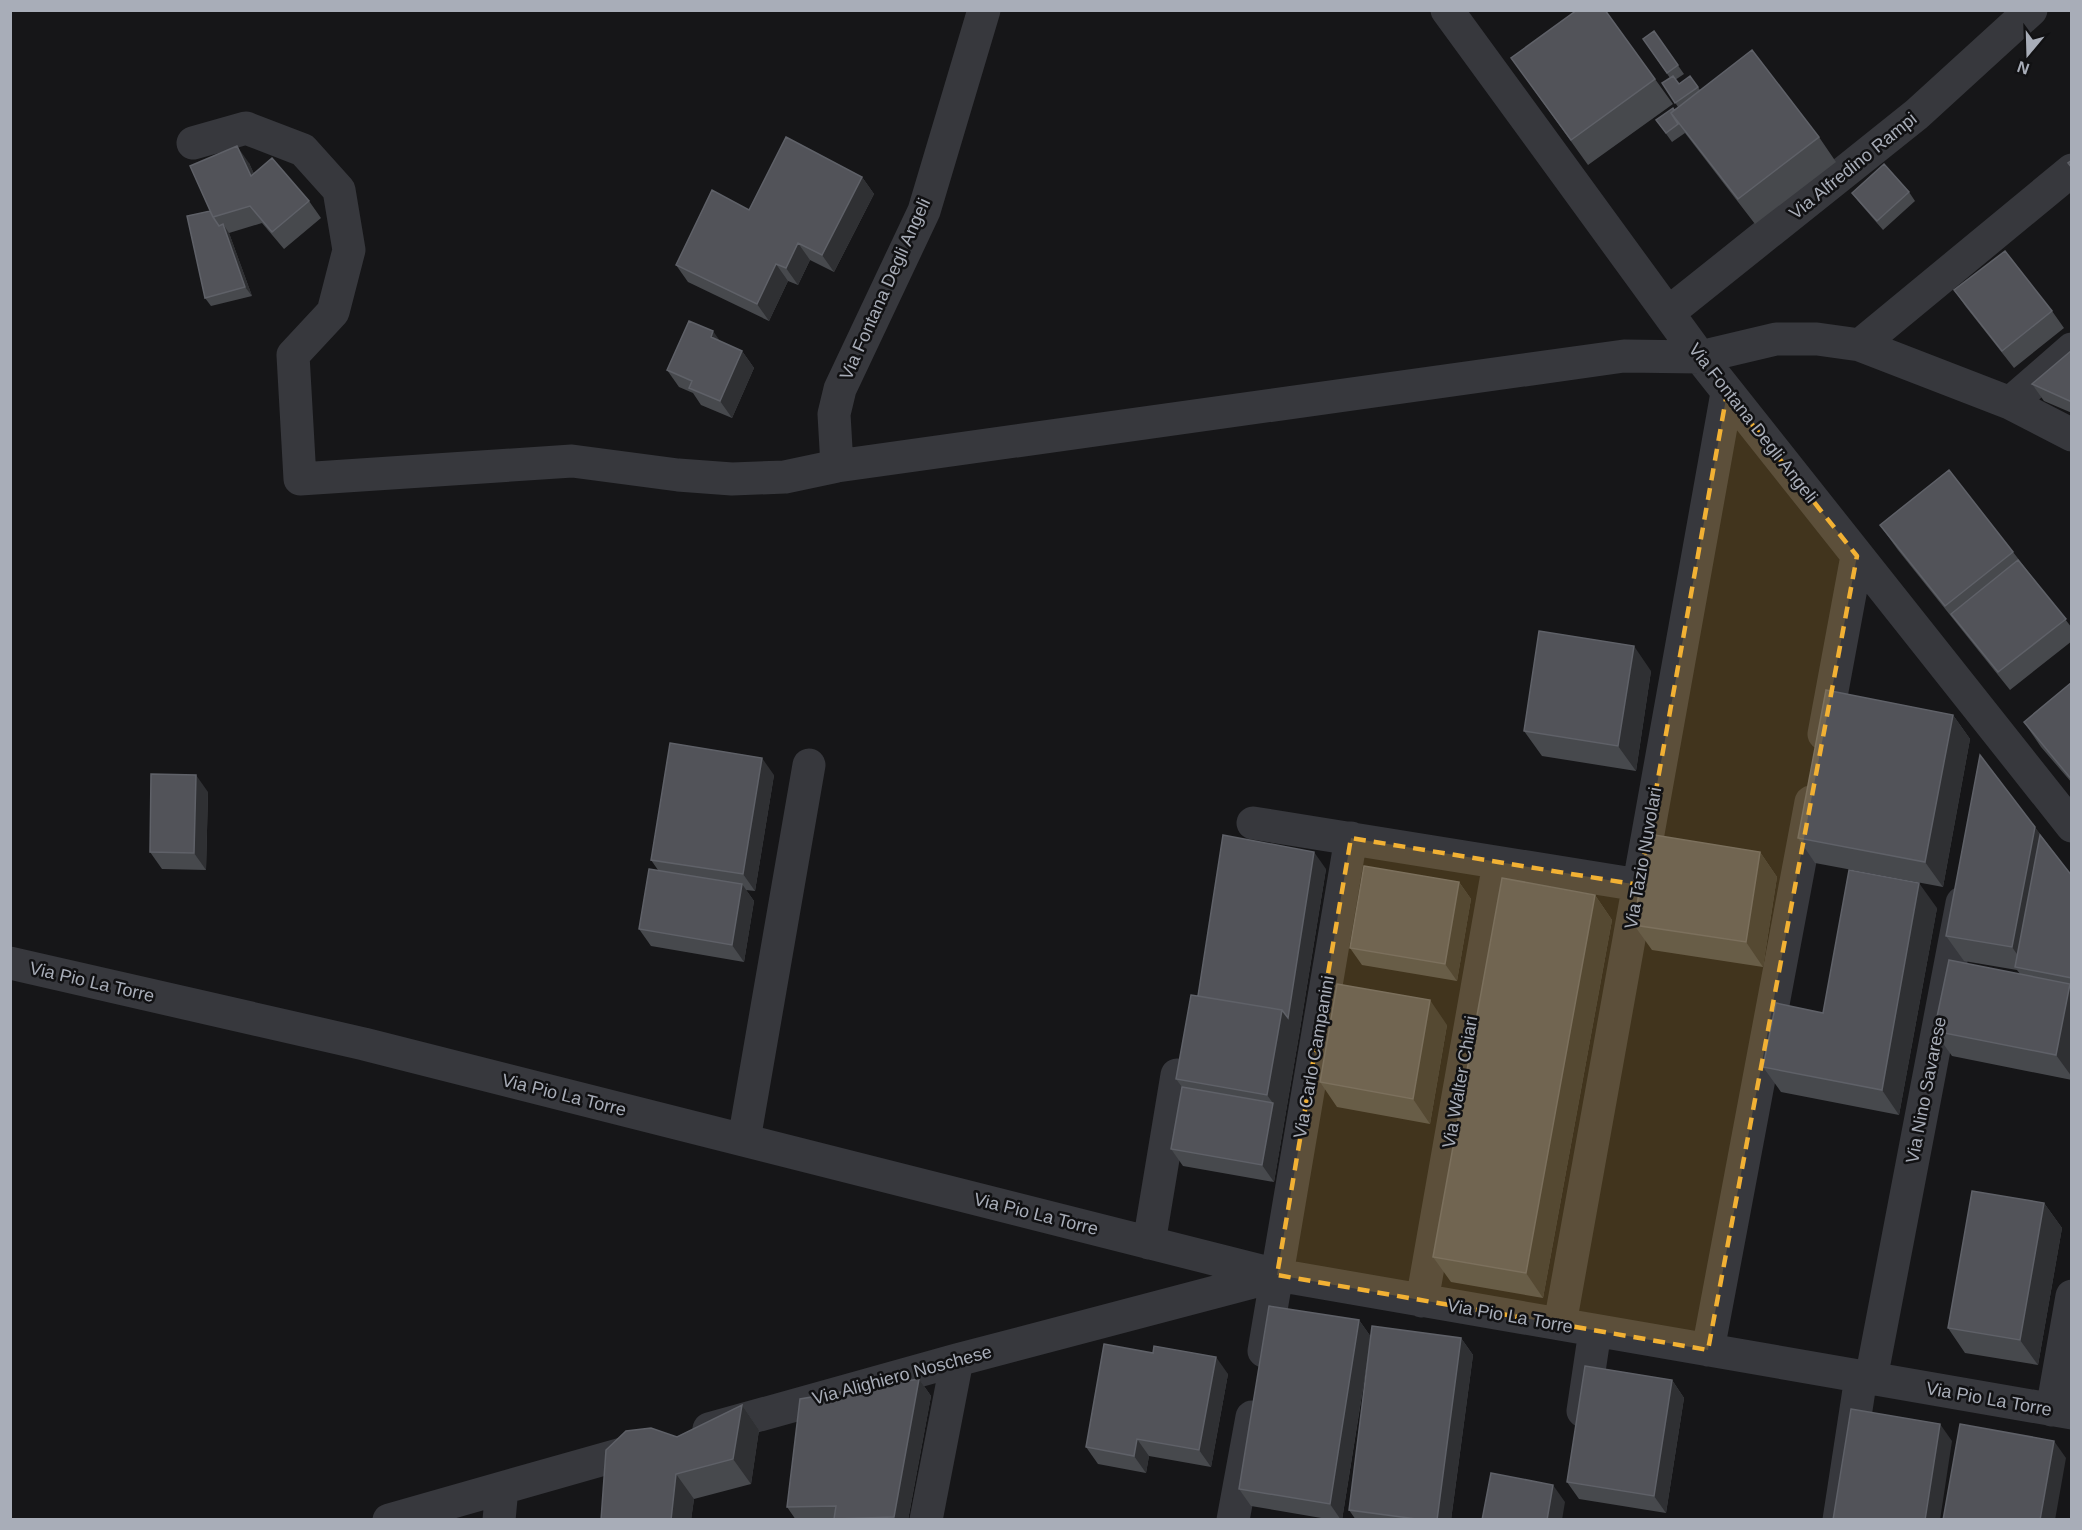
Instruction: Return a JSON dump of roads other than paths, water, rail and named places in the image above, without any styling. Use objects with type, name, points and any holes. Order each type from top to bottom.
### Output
[{"type":"street","name":"Via Fontana Degli Angeli","points":[[837,466],[834,414],[840,389],[924,211],[984,10]]},
{"type":"street","name":"Via Fontana Degli Angeli","points":[[1447,10],[1727,393],[2072,826]]},
{"type":"street","name":"Via Alfredino Rampi","points":[[1668,313],[1917,114],[2031,10]]},
{"type":"street","points":[[193,143],[246,128],[303,150],[339,190],[349,250],[333,312],[293,355],[300,479],[572,461],[678,475],[732,479],[785,477],[837,466],[1624,356],[1700,357],[1776,339],[1817,339],[1860,345],[2010,403],[2072,435]]},
{"type":"street","points":[[1860,345],[2072,170]]},
{"type":"street","points":[[2010,403],[2072,349]]},
{"type":"street","name":"Via Tazio Nuvolari","points":[[1560,1324],[1727,393]]},
{"type":"street","points":[[1708,1350],[1857,556]]},
{"type":"street","points":[[1988,765],[1995,730]]},
{"type":"street","points":[[744,1140],[809,765]]},
{"type":"street","points":[[1253,823],[1639,885]]},
{"type":"street","name":"Via Carlo Campanini","points":[[1233,1520],[1351,838]]},
{"type":"street","name":"Via Walter Chiari","points":[[1422,1300],[1499,863]]},
{"type":"street","name":"Via Nino Savarese","points":[[1839,1520],[1969,869]]},
{"type":"street","name":"Via Pio La Torre","points":[[10,963],[364,1044],[1277,1275],[2062,1411]]},
{"type":"street","points":[[1149,1243],[1177,1076]]},
{"type":"street","name":"Via Alighiero Noschese","points":[[389,1520],[957,1359],[1277,1275]]},
{"type":"street","points":[[2062,1411],[2072,1296]]},
{"type":"street","points":[[1578,1441],[1595,1331]]},
{"type":"street","points":[[926,1520],[957,1359]]},
{"type":"street","points":[[499,1520],[502,1488]]}]
